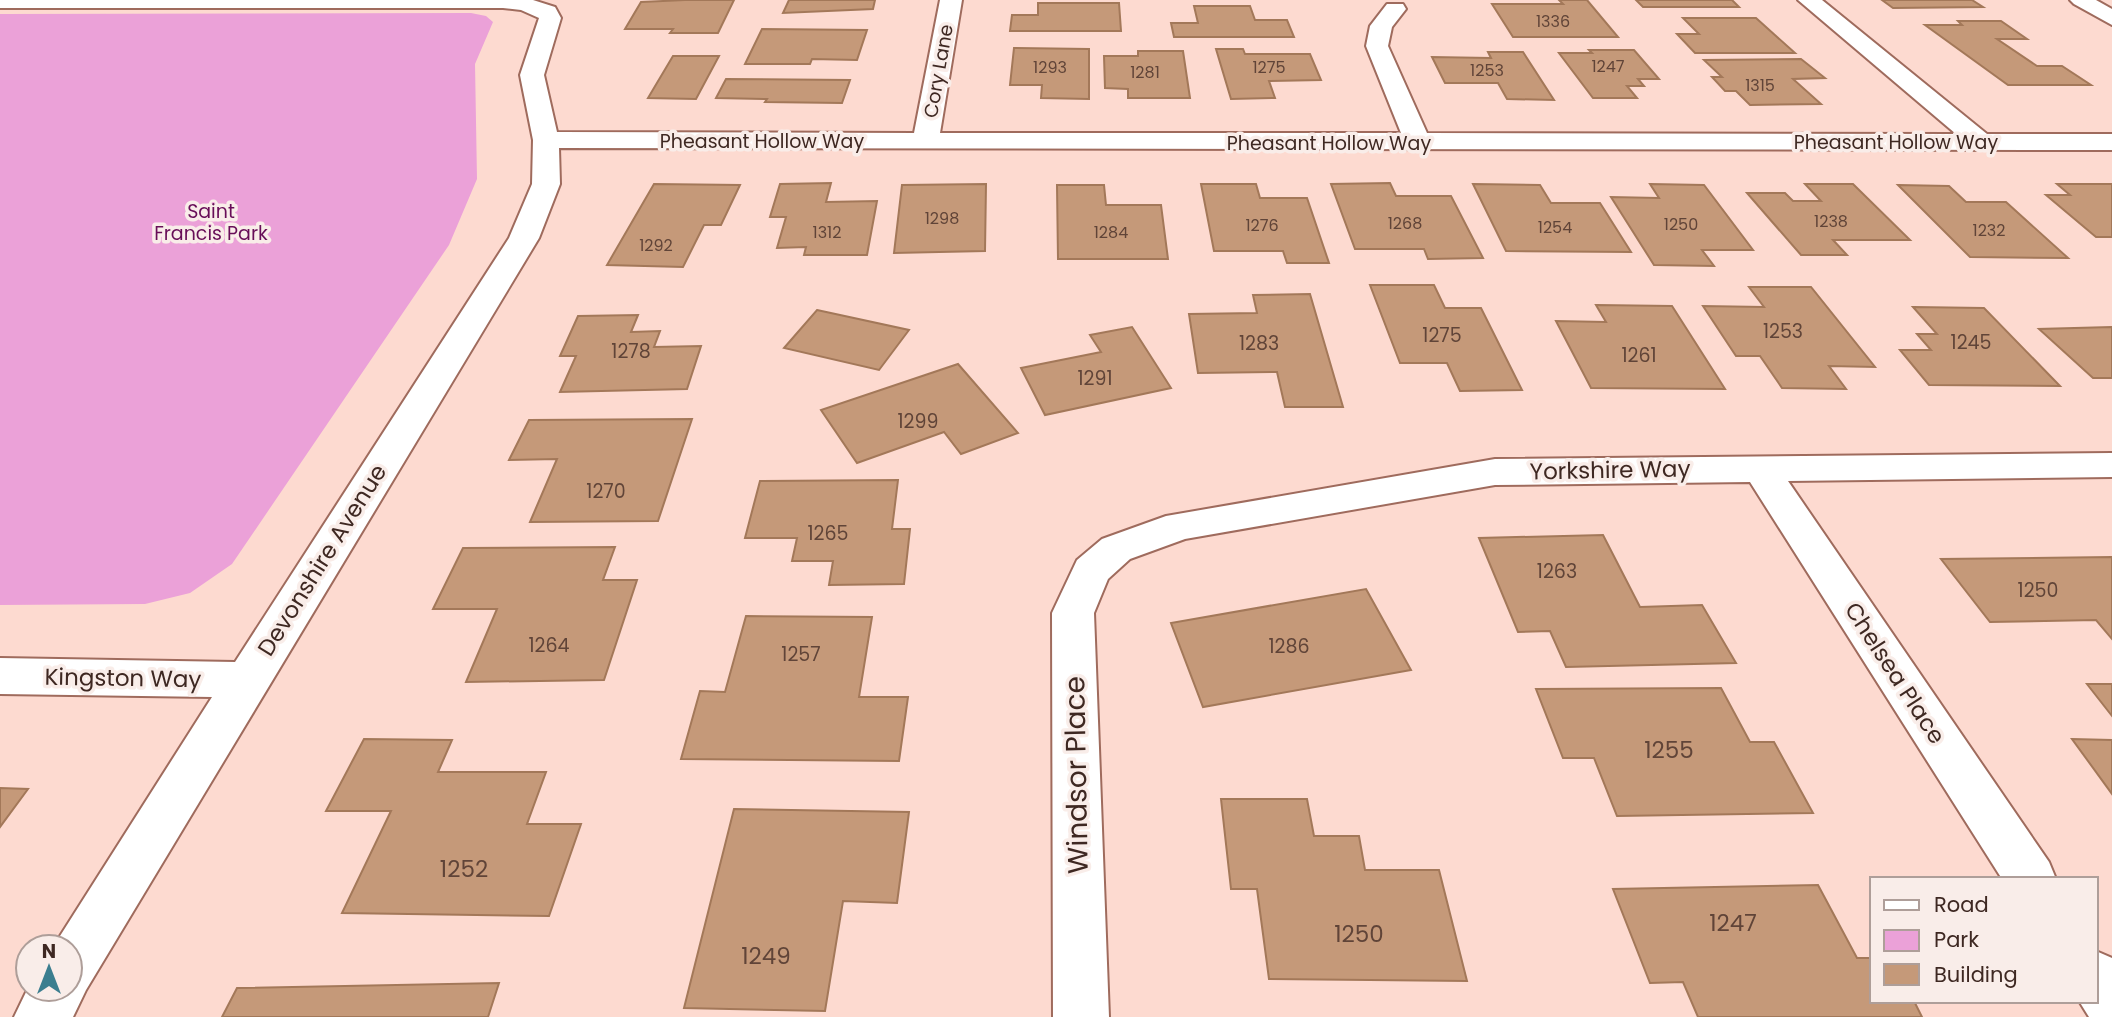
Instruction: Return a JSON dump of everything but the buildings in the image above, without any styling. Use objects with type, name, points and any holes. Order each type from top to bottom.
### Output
[{"type":"street","name":"Cory Lane","points":[[925,142],[951,0]]},
{"type":"street","points":[[1809,0],[1981,142]]},
{"type":"street","points":[[2081,0],[2112,18]]},
{"type":"street","name":"Devonshire Avenue","points":[[0,2],[524,4],[547,12],[550,18],[532,75],[546,140],[546,184],[524,238],[247,680],[84,947]]},
{"type":"street","points":[[1395,9],[1381,26],[1377,46],[1418,143]]},
{"type":"street","name":"Pheasant Hollow Way","points":[[546,140],[2112,142]]},
{"type":"street","name":"Yorkshire Way","points":[[1116,549],[1180,526],[1495,472],[2112,466]]},
{"type":"street","name":"Chelsea Place","points":[[1760,468],[2030,877]]},
{"type":"street","name":"Windsor Place","points":[[1081,1017],[1073,614],[1091,571],[1116,549]]},
{"type":"street","name":"Kingston Way","points":[[0,676],[247,680]]},
{"type":"street","points":[[2098,981],[2112,1002]]},
{"type":"green space","name":"Saint Francis Park","points":[[471,13],[486,16],[493,22],[475,64],[477,179],[449,245],[232,564],[190,593],[145,604],[0,605],[0,14]]}]
